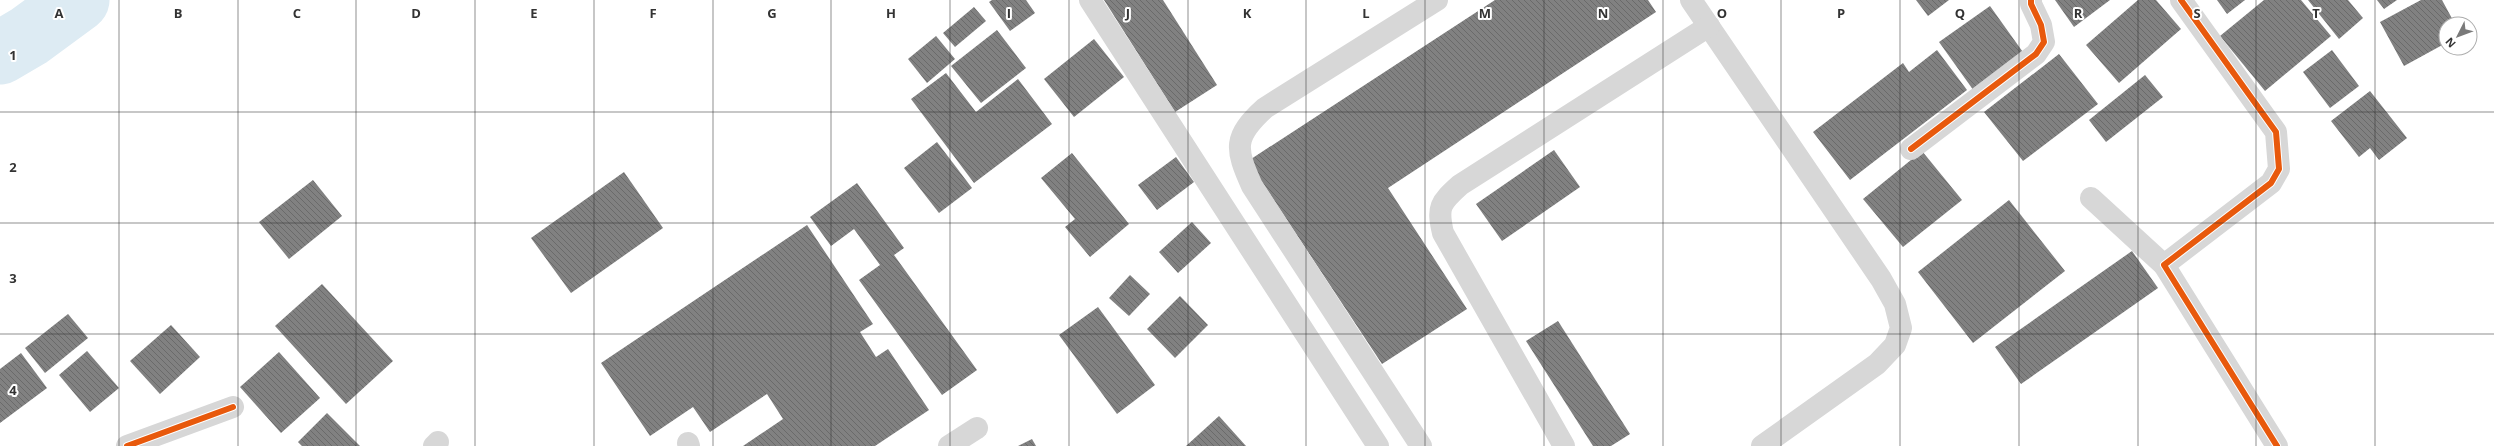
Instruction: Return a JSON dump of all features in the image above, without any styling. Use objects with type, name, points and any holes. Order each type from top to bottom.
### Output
[{"type":"street","points":[[1090,0],[1378,446]]},
{"type":"street","points":[[1421,446],[1252,186],[1241,161],[1240,140],[1249,122],[1265,108],[1437,0]]},
{"type":"street","points":[[1691,0],[1881,279],[1895,304],[1900,328],[1895,345],[1877,364],[1762,446]]},
{"type":"street","points":[[1911,149],[2036,54],[2044,42],[2041,25],[2031,4],[2032,0]]},
{"type":"street","points":[[2164,265],[2271,182],[2279,169],[2276,132],[2181,0]]},
{"type":"street","points":[[1564,446],[1443,234],[1439,215],[1446,198],[1460,185],[1709,26]]},
{"type":"street","points":[[2091,198],[2164,265],[2277,446]]},
{"type":"street","points":[[127,446],[233,407]]},
{"type":"street","points":[[948,446],[977,428]]},
{"type":"building","points":[[992,0],[1026,0],[1035,13],[1010,31],[989,2]]},
{"type":"building","points":[[1104,0],[1163,0],[1217,85],[1175,112]]},
{"type":"building","points":[[1495,0],[1648,0],[1656,12],[1388,188],[1467,309],[1382,364],[1248,161]]},
{"type":"building","points":[[1916,0],[1949,0],[1928,16]]},
{"type":"building","points":[[2055,0],[2110,0],[2074,27]]},
{"type":"building","points":[[2138,0],[2156,0],[2181,29],[2119,83],[2086,45]]},
{"type":"building","points":[[2217,0],[2245,0],[2227,14]]},
{"type":"building","points":[[2264,0],[2301,0],[2331,36],[2265,91],[2220,36]]},
{"type":"building","points":[[2308,0],[2348,0],[2363,18],[2339,39]]},
{"type":"building","points":[[2377,0],[2397,0],[2384,9]]},
{"type":"building","points":[[2421,0],[2442,0],[2451,16],[2438,16],[2438,47],[2404,66],[2380,22]]},
{"type":"building","points":[[1990,6],[2025,55],[1974,91],[1939,42]]},
{"type":"building","points":[[974,7],[986,21],[955,47],[943,33]]},
{"type":"building","points":[[997,30],[1026,68],[981,103],[951,66]]},
{"type":"building","points":[[936,36],[955,59],[927,83],[908,59]]},
{"type":"building","points":[[1094,39],[1124,77],[1074,117],[1044,79]]},
{"type":"building","points":[[1937,50],[1967,90],[1850,180],[1813,132],[1903,63],[1909,72]]},
{"type":"building","points":[[2332,50],[2359,86],[2330,108],[2303,72]]},
{"type":"building","points":[[2059,54],[2098,104],[2023,161],[1984,112]]},
{"type":"building","points":[[946,73],[976,112],[1018,79],[1052,124],[974,183],[911,99]]},
{"type":"building","points":[[2145,75],[2163,97],[2106,142],[2089,120]]},
{"type":"building","points":[[2370,91],[2407,138],[2379,160],[2370,148],[2359,157],[2331,121]]},
{"type":"building","points":[[937,142],[972,188],[939,213],[904,168]]},
{"type":"building","points":[[1554,150],[1580,187],[1502,241],[1476,204]]},
{"type":"building","points":[[1922,151],[1962,200],[1903,247],[1863,199]]},
{"type":"building","points":[[1072,153],[1129,224],[1090,257],[1065,227],[1075,219],[1041,178]]},
{"type":"building","points":[[1176,157],[1194,182],[1157,210],[1138,185]]},
{"type":"building","points":[[624,172],[663,228],[571,293],[531,238]]},
{"type":"building","points":[[313,180],[342,216],[289,259],[259,222]]},
{"type":"building","points":[[857,183],[904,248],[894,255],[977,370],[942,395],[859,280],[880,265],[854,229],[831,246],[810,217]]},
{"type":"building","points":[[2009,200],[2065,271],[1973,343],[1918,272]]},
{"type":"building","points":[[1192,222],[1211,243],[1178,273],[1159,252]]},
{"type":"building","points":[[807,225],[873,324],[860,332],[876,357],[888,349],[929,410],[875,446],[743,446],[783,419],[767,394],[710,432],[693,407],[650,436],[601,363]]},
{"type":"building","points":[[2132,251],[2158,288],[2021,384],[1995,347]]},
{"type":"building","points":[[1130,275],[1150,294],[1129,316],[1109,298]]},
{"type":"building","points":[[322,284],[393,361],[346,404],[275,326]]},
{"type":"building","points":[[1180,296],[1208,325],[1175,358],[1147,329]]},
{"type":"building","points":[[1098,307],[1155,385],[1117,414],[1059,335]]},
{"type":"building","points":[[68,314],[88,338],[45,373],[25,348]]},
{"type":"building","points":[[1558,321],[1630,434],[1611,446],[1593,446],[1526,341]]},
{"type":"building","points":[[171,325],[200,357],[160,394],[130,361]]},
{"type":"building","points":[[87,351],[119,388],[90,412],[59,375]]},
{"type":"building","points":[[279,352],[320,398],[281,433],[240,387]]},
{"type":"building","points":[[21,353],[47,388],[0,423],[0,369]]},
{"type":"building","points":[[327,413],[360,446],[302,446],[298,442]]},
{"type":"building","points":[[1219,416],[1246,446],[1186,446]]},
{"type":"building","points":[[1032,439],[1036,446],[1018,446]]},
{"type":"waterway","points":[[0,53],[29,36],[78,0]]},
{"type":"cycle path","points":[[1911,149],[2036,54],[2044,42],[2041,25],[2031,4],[2031,0]]},
{"type":"cycle path","points":[[2181,0],[2276,132],[2279,169],[2271,183],[2164,265],[2277,446]]},
{"type":"cycle path","points":[[127,446],[233,407]]}]
